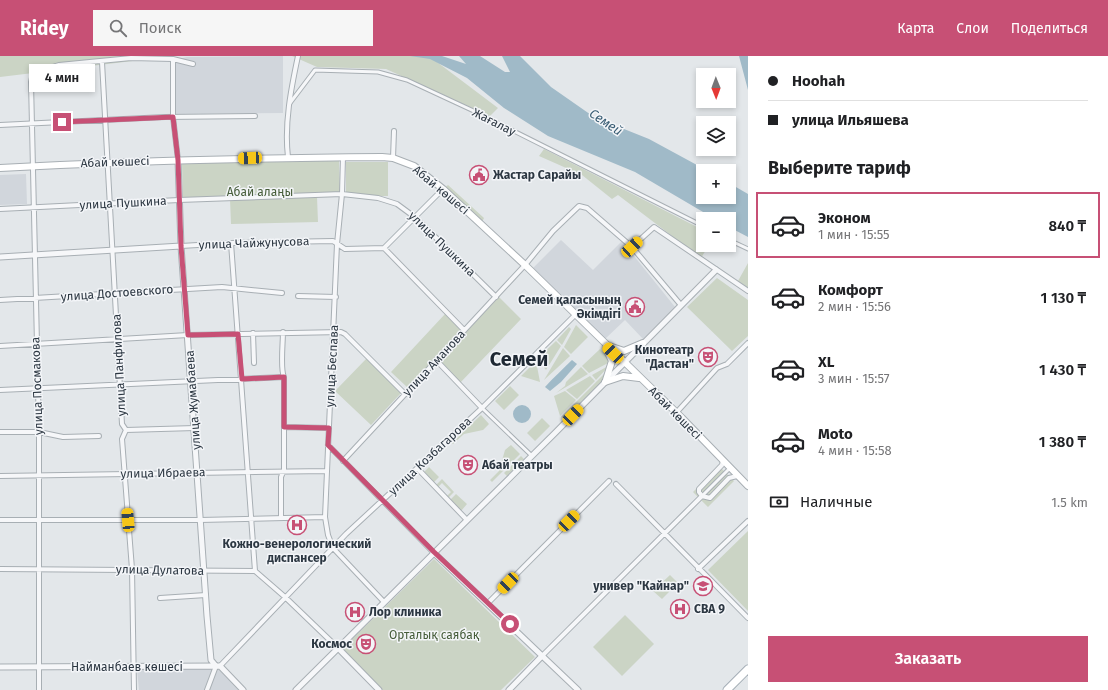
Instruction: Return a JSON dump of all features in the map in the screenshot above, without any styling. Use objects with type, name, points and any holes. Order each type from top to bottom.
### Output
[{"type":"main road","name":"Абай көшесі","points":[[0,168],[108,162],[343,157],[393,158],[414,166],[443,189],[525,265],[748,486]]},
{"type":"main road","points":[[604,343],[618,350],[624,351],[643,344]]},
{"type":"main road","points":[[604,343],[612,361],[606,381]]},
{"type":"main road","points":[[606,381],[623,376],[640,379]]},
{"type":"main road","points":[[727,690],[748,669]]},
{"type":"street","points":[[288,158],[287,144],[289,105],[298,56]]},
{"type":"street","points":[[102,62],[131,58],[173,59],[194,64]]},
{"type":"street","name":"улица Жумабаева","points":[[173,59],[173,117],[178,160],[178,200],[192,382],[210,660],[218,666]]},
{"type":"street","name":"улица Посмакова","points":[[39,690],[39,432],[31,82],[33,73],[52,67],[102,62]]},
{"type":"street","name":"улица Панфилова","points":[[102,62],[122,424],[126,430],[122,439],[132,569],[134,690]]},
{"type":"street","name":"Жағалау","points":[[289,105],[315,70],[378,72],[407,80],[478,113],[696,222]]},
{"type":"street","points":[[0,125],[173,117],[255,116]]},
{"type":"street","points":[[393,158],[394,131]]},
{"type":"street","name":"улица Беспава","points":[[343,157],[342,194],[337,244],[336,297],[326,471],[325,517],[328,536],[333,548],[384,602]]},
{"type":"street","points":[[443,189],[416,218],[384,248],[464,330]]},
{"type":"street","name":"улица Пушкина","points":[[0,209],[342,194],[378,198],[397,204],[416,218],[496,296]]},
{"type":"street","name":"улица Аманова","points":[[343,461],[525,265],[553,231],[579,206],[587,208],[632,247]]},
{"type":"street","points":[[680,304],[632,247],[654,227],[748,292]]},
{"type":"street","name":"улица Чайжунусова","points":[[0,257],[231,243],[332,241],[345,249],[384,248]]},
{"type":"street","points":[[231,243],[236,288],[255,571],[285,597],[379,690]]},
{"type":"street","points":[[736,244],[748,250]]},
{"type":"street","points":[[296,690],[532,456],[623,362],[643,344],[680,304],[716,270]]},
{"type":"street","name":"улица Достоевского","points":[[0,300],[185,288],[236,288],[282,293]]},
{"type":"street","points":[[298,296],[336,297]]},
{"type":"street","name":"улица Козбагарова","points":[[207,690],[218,666],[333,548],[382,500],[418,469],[482,408],[575,315]]},
{"type":"street","points":[[281,517],[281,477],[284,470],[284,377],[281,367],[283,360],[283,332]]},
{"type":"street","points":[[0,346],[188,335],[334,332],[344,334],[405,394]]},
{"type":"street","points":[[253,333],[254,362]]},
{"type":"street","points":[[676,413],[717,368],[727,364],[748,343]]},
{"type":"street","points":[[436,360],[482,408],[532,456]]},
{"type":"street","points":[[0,390],[284,377]]},
{"type":"street","points":[[284,427],[329,428]]},
{"type":"street","points":[[126,430],[194,428]]},
{"type":"street","points":[[0,432],[39,432],[63,437],[99,436]]},
{"type":"street","points":[[328,445],[434,552],[578,690]]},
{"type":"street","points":[[723,460],[722,465],[699,488],[698,492],[702,496],[710,498],[729,478],[737,476]]},
{"type":"street","points":[[509,690],[730,468]]},
{"type":"street","points":[[418,469],[467,520]]},
{"type":"street","name":"улица Ибраева","points":[[0,476],[248,472],[284,470],[326,471]]},
{"type":"street","points":[[488,603],[609,481]]},
{"type":"street","points":[[616,484],[664,535],[748,618]]},
{"type":"street","points":[[0,520],[200,520],[325,517]]},
{"type":"street","points":[[698,569],[748,521]]},
{"type":"street","name":"улица Дулатова","points":[[0,569],[255,571]]},
{"type":"street","points":[[160,598],[206,595]]},
{"type":"street","points":[[218,666],[243,690]]},
{"type":"street","name":"Найманбаев көшесі","points":[[0,667],[218,666]]},
{"type":"shaded area","points":[[283,56],[283,113],[174,114],[173,60],[187,57]]},
{"type":"shaded area","points":[[26,174],[27,204],[0,205],[0,175]]},
{"type":"shaded area","points":[[561,240],[593,270],[622,241],[675,307],[643,339],[625,320],[605,339],[533,268]]},
{"type":"shaded area","points":[[137,669],[218,669],[239,690],[139,690]]},
{"type":"green space","points":[[0,56],[174,56],[0,77]]},
{"type":"green space","points":[[292,56],[429,56],[498,108],[490,116],[386,69],[317,67]]},
{"type":"green space","points":[[544,149],[696,226],[696,252],[705,252],[701,258],[618,195],[612,199],[582,175],[539,156]]},
{"type":"green space","name":"Абай алаңы","points":[[339,160],[340,197],[317,197],[318,222],[231,224],[230,199],[183,200],[182,163]]},
{"type":"green space","points":[[346,162],[388,162],[388,196],[346,196]]},
{"type":"green space","points":[[448,185],[484,218],[481,224],[443,189]]},
{"type":"green space","points":[[748,263],[748,288],[738,281]]},
{"type":"green space","points":[[717,278],[748,300],[748,336],[732,351],[687,307]]},
{"type":"green space","points":[[499,297],[521,319],[460,383],[438,362]]},
{"type":"green space","points":[[445,314],[462,329],[408,388],[391,372]]},
{"type":"green space","points":[[576,325],[588,337],[571,354],[564,347]]},
{"type":"green space","points":[[569,327],[571,329],[562,345],[557,340]]},
{"type":"green space","points":[[556,341],[561,346],[546,370],[537,359]]},
{"type":"green space","points":[[563,348],[570,356],[544,380]]},
{"type":"green space","points":[[600,349],[607,356],[610,362],[589,373],[582,366]]},
{"type":"green space","points":[[367,358],[402,392],[371,425],[335,391]]},
{"type":"green space","points":[[536,361],[540,382],[521,376]]},
{"type":"green space","points":[[610,365],[596,380],[592,375]]},
{"type":"green space","points":[[581,367],[588,374],[556,393],[565,386],[566,382]]},
{"type":"green space","points":[[609,369],[603,380],[564,419],[561,417]]},
{"type":"green space","points":[[590,376],[595,381],[577,399],[566,390]]},
{"type":"green space","points":[[510,386],[519,395],[504,410],[495,401]]},
{"type":"green space","points":[[565,391],[576,400],[560,416],[554,396]]},
{"type":"green space","points":[[481,415],[489,424],[483,430],[464,434],[453,444],[452,443]]},
{"type":"green space","points":[[542,418],[550,426],[535,441],[527,433]]},
{"type":"green space","points":[[511,445],[520,454],[492,482],[490,480],[499,471],[505,450]]},
{"type":"green space","points":[[521,456],[524,459],[507,476],[504,473]]},
{"type":"green space","points":[[719,466],[734,481],[708,507],[693,492]]},
{"type":"green space","points":[[429,467],[439,477],[433,483],[423,473]]},
{"type":"green space","points":[[442,479],[454,492],[448,498],[447,496],[451,492],[442,483],[437,488],[435,486]]},
{"type":"green space","points":[[456,494],[467,504],[461,511],[450,500]]},
{"type":"green space","points":[[748,531],[748,611],[708,570]]},
{"type":"green space","name":"Орталық саябақ","points":[[434,559],[535,657],[501,690],[383,690],[342,649]]},
{"type":"green space","points":[[670,575],[678,583],[662,599],[653,591]]},
{"type":"green space","points":[[625,615],[654,644],[622,676],[593,647]]},
{"type":"water","points":[[410,56],[442,56],[466,64],[459,56],[480,56],[505,72],[510,72],[502,56],[520,56],[551,87],[594,117],[649,139],[696,164],[696,204],[736,204],[736,187],[748,194],[748,237],[736,231],[736,212],[703,212],[635,172],[548,136],[504,108],[467,78],[430,59]]},
{"type":"water","points":[[739,56],[748,56],[748,90]]},
{"type":"water","points":[[572,360],[577,364],[561,382],[550,391],[545,387],[555,376]]},
{"type":"water","points":[[522,405],[528,408],[531,414],[528,420],[522,423],[516,420],[513,414],[516,408]]},
{"type":"place","name":"Жастар Сарайы","points":[[479,175]]},
{"type":"place","name":"Семей қаласының Әкімдігі","points":[[635,307]]},
{"type":"place","name":"Кинотеатр \"Дастан\"","points":[[708,357]]},
{"type":"place","name":"Абай театры","points":[[468,465]]},
{"type":"place","name":"Кожно-венерологический диспансер","points":[[297,525]]},
{"type":"place","name":"универ \"Кайнар\"","points":[[703,586]]},
{"type":"place","name":"СВА 9","points":[[680,609]]},
{"type":"place","name":"Лор клиника","points":[[355,612]]},
{"type":"place","name":"Космос","points":[[366,644]]},
{"type":"district","name":"Семей","points":[[519,359]]},
{"type":"route","points":[[62,122],[173,117],[178,160],[178,200],[188,335],[238,334],[242,379],[284,377],[284,427],[329,428],[328,445],[434,552],[510,624]]}]
